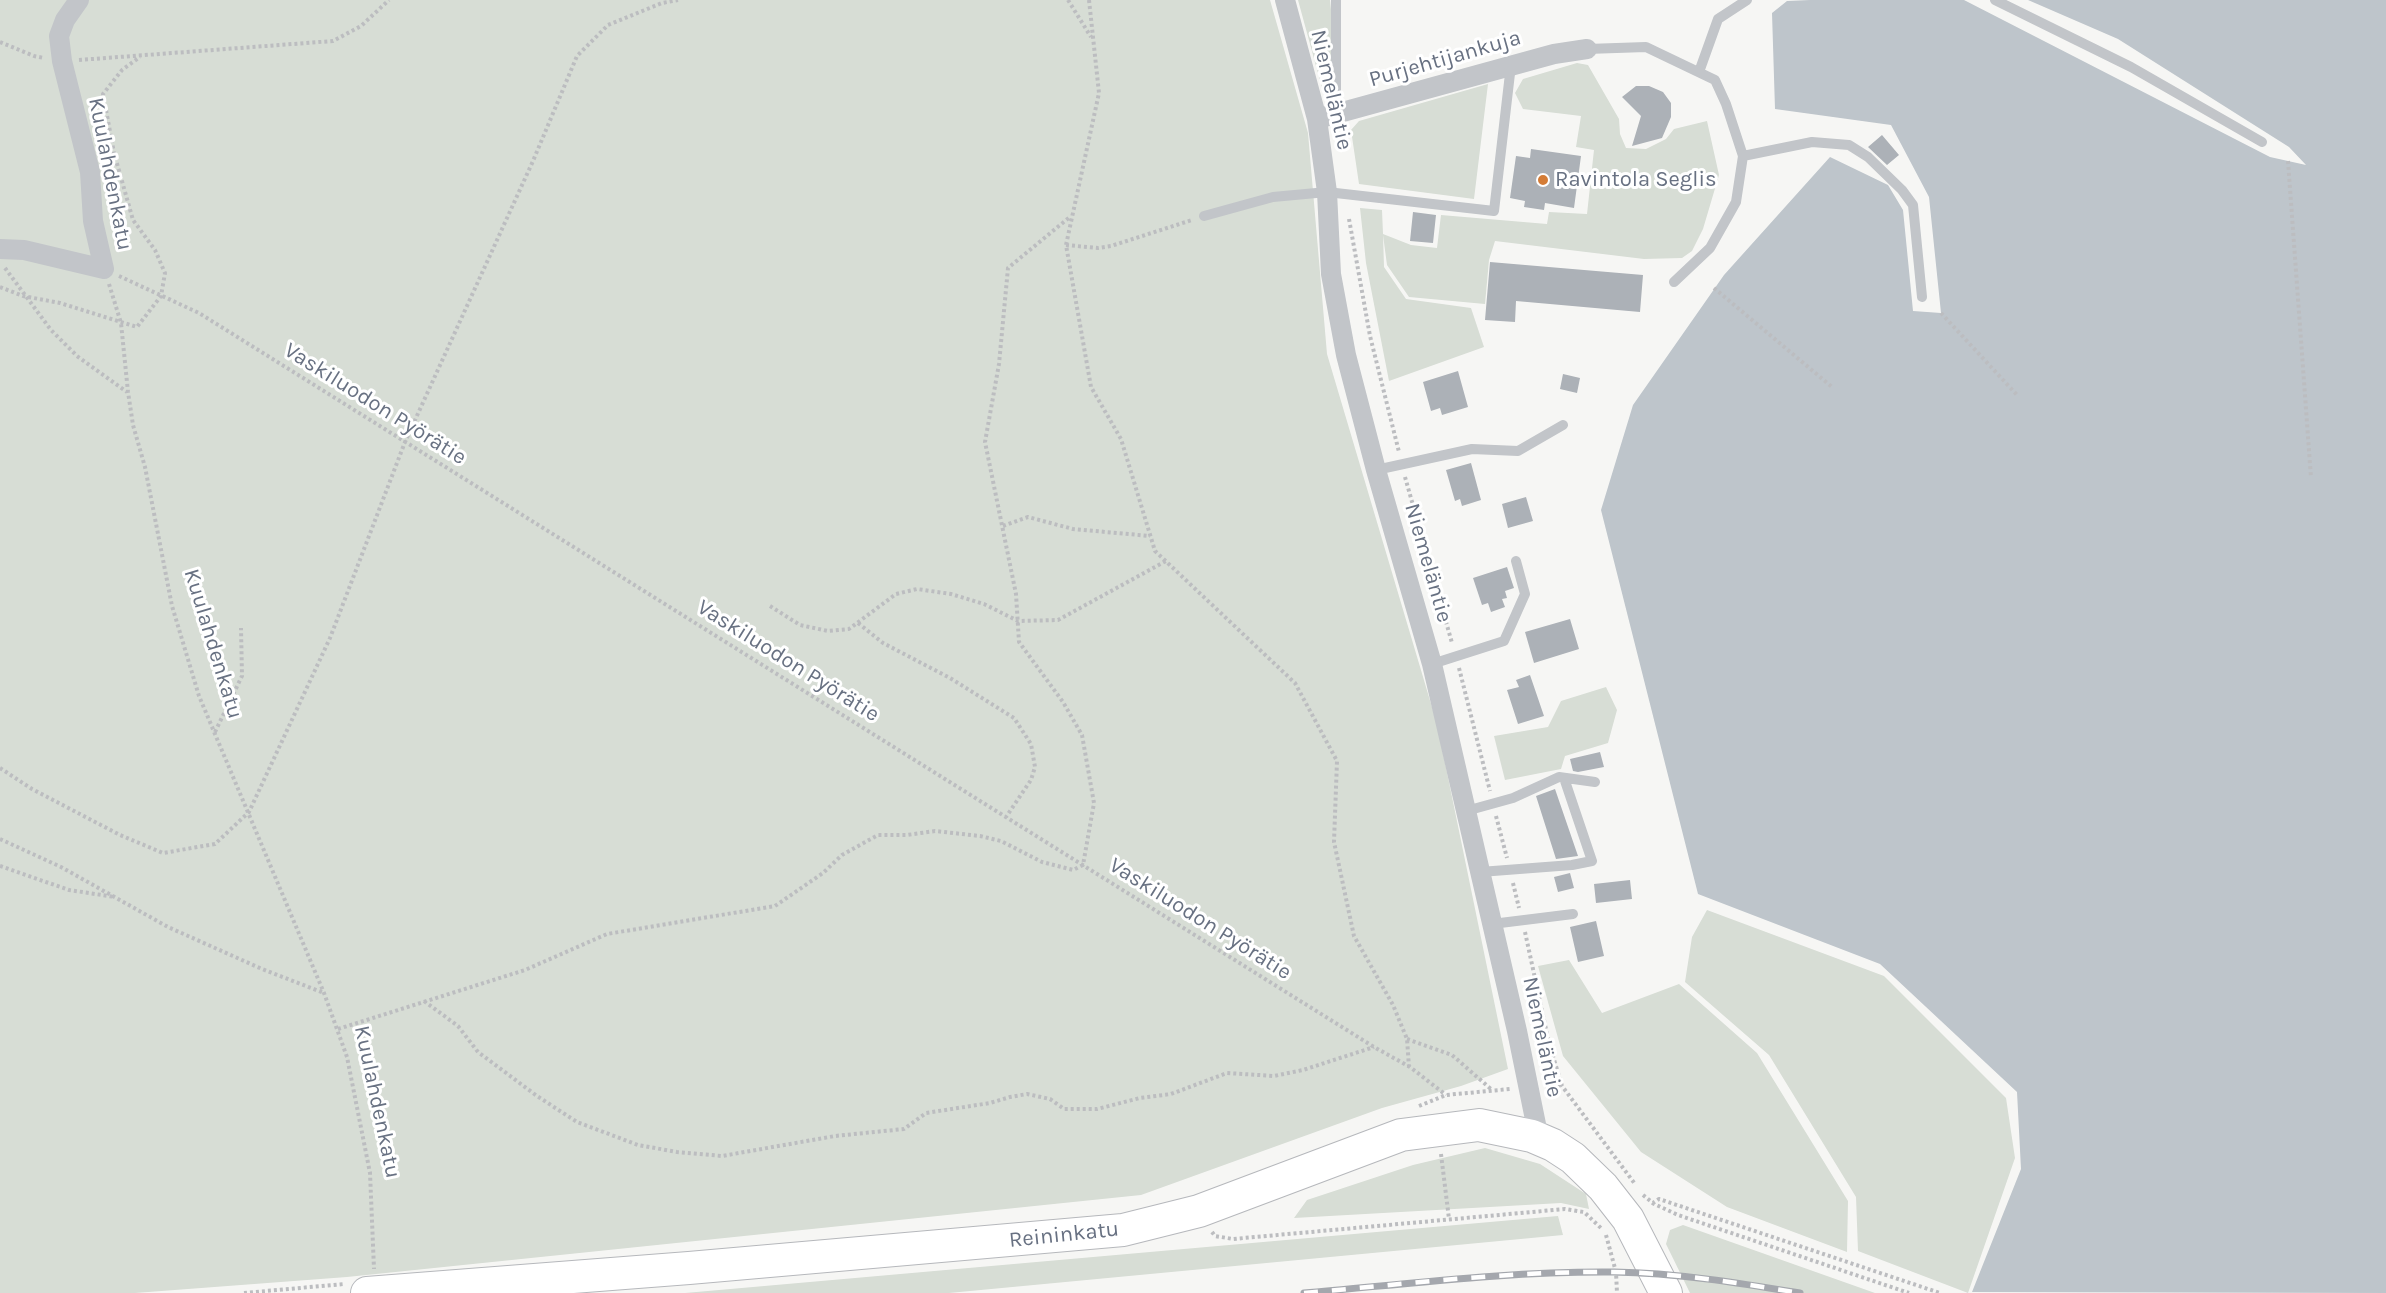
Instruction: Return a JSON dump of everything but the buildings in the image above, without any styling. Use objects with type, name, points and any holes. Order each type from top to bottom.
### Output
[{"type":"main road","name":"Reininkatu","points":[[372,1289],[701,1267],[1124,1230],[1199,1211],[1401,1135],[1479,1125],[1539,1138],[1573,1158],[1603,1187],[1629,1218],[1661,1290]]},
{"type":"street","name":"Kuulahdenkatu","points":[[79,0],[65,20],[59,36],[62,61],[90,172],[93,221],[104,269]]},
{"type":"street","name":"Niemeläntie","points":[[1285,0],[1327,117],[1336,193],[1331,274],[1346,355],[1376,470],[1432,664],[1539,1138]]},
{"type":"street","name":"Purjehtijankuja","points":[[1327,117],[1511,65],[1554,54],[1587,50]]},
{"type":"street","points":[[0,249],[24,250],[104,269]]},
{"type":"lane","points":[[1327,117],[1336,0]]},
{"type":"lane","points":[[1699,72],[1718,20],[1747,0]]},
{"type":"lane","points":[[1995,0],[2131,67],[2262,142]]},
{"type":"lane","points":[[1587,50],[1646,47],[1715,80],[1726,104],[1743,156],[1736,202],[1710,248],[1674,282]]},
{"type":"lane","points":[[1204,216],[1273,197],[1336,193],[1494,211],[1511,65]]},
{"type":"lane","points":[[1743,156],[1812,142],[1849,145],[1868,157],[1902,190],[1913,205],[1922,297]]},
{"type":"lane","points":[[1376,470],[1472,449],[1518,451],[1563,425]]},
{"type":"lane","points":[[1432,664],[1504,641],[1525,594],[1515,561]]},
{"type":"lane","points":[[1466,811],[1513,798],[1559,777],[1595,782]]},
{"type":"lane","points":[[1480,872],[1572,866],[1592,861],[1564,778]]},
{"type":"lane","points":[[1492,924],[1573,914]]},
{"type":"path","points":[[0,42],[34,56],[62,61],[333,41],[361,26],[389,0]]},
{"type":"path","points":[[0,768],[32,789],[120,835],[163,853],[215,844],[249,812],[330,638],[405,442],[533,161],[577,56],[608,25],[662,3],[678,0]]},
{"type":"path","points":[[1068,0],[1093,39]]},
{"type":"path","points":[[1089,0],[1099,93],[1066,245],[1091,387],[1121,438],[1155,551],[1295,683],[1337,761],[1335,842],[1354,936],[1393,1005],[1407,1039],[1410,1067]]},
{"type":"path","points":[[2288,161],[2311,478]]},
{"type":"path","points":[[1336,193],[1402,464],[1456,656],[1510,870],[1549,1043],[1562,1086],[1643,1195],[1629,1218],[1616,1272],[1617,1293]]},
{"type":"path","points":[[338,1029],[525,970],[607,934],[775,906],[823,873],[842,855],[878,835],[907,835],[935,831],[980,836],[1000,841],[1052,864],[1073,870],[1083,865],[1094,803],[1082,735],[1063,702],[1019,642],[1016,594],[985,442],[999,364],[1008,268],[1071,216]]},
{"type":"path","points":[[1066,245],[1098,248],[1112,246],[1204,216]]},
{"type":"path","points":[[0,264],[51,330],[77,356],[128,392]]},
{"type":"path","name":"Vaskiluodon Pyörätie","points":[[104,269],[199,313],[1374,1047],[1410,1067],[1446,1095]]},
{"type":"path","name":"Kuulahdenkatu","points":[[104,269],[121,323],[128,392],[172,606],[199,696],[324,993],[347,1057],[370,1173],[372,1289]]},
{"type":"path","points":[[1714,288],[1832,387]]},
{"type":"path","points":[[1941,314],[2017,395]]},
{"type":"path","points":[[1003,526],[1028,517],[1073,529],[1150,536]]},
{"type":"path","points":[[770,606],[800,625],[828,631],[849,629],[896,594],[917,589],[951,594],[984,604],[1018,621],[1058,620],[1166,561]]},
{"type":"path","points":[[858,623],[883,643],[950,678],[1014,718],[1030,744],[1035,767],[1031,780],[1006,817]]},
{"type":"path","points":[[215,732],[242,676],[241,628]]},
{"type":"path","points":[[0,839],[61,867],[168,927],[262,969],[324,993]]},
{"type":"path","points":[[0,866],[69,890],[119,898]]},
{"type":"path","points":[[424,1000],[458,1026],[478,1052],[537,1096],[577,1122],[638,1145],[677,1152],[722,1156],[835,1136],[904,1129],[926,1113],[990,1103],[1010,1096],[1027,1094],[1050,1100],[1064,1109],[1097,1108],[1140,1098],[1171,1094],[1227,1073],[1274,1076],[1327,1064],[1344,1055],[1374,1047]]},
{"type":"path","points":[[1407,1039],[1452,1055],[1492,1091]]},
{"type":"path","points":[[1414,1108],[1446,1095],[1562,1086]]},
{"type":"path","points":[[1439,1130],[1449,1219]]},
{"type":"path","points":[[1629,1218],[1659,1199],[1940,1293]]},
{"type":"path","points":[[1199,1211],[1215,1236],[1233,1239],[1565,1209],[1629,1218],[1678,1215],[1909,1293]]},
{"type":"path","points":[[244,1293],[372,1289]]},
{"type":"shaded area","points":[[0,0],[1270,0],[1308,133],[1327,354],[1437,724],[1508,1069],[1461,1086],[1382,1108],[1141,1195],[347,1277],[135,1293],[0,1293]]},
{"type":"shaded area","points":[[1298,0],[1330,0],[1334,46],[1328,78],[1322,88]]},
{"type":"shaded area","points":[[1964,0],[2270,157],[2306,165],[2289,147],[2118,39],[2028,0],[2386,0],[2386,1293],[1972,1292],[2021,1169],[2017,1092],[1880,964],[1698,894],[1601,510],[1633,405],[1724,275],[1830,157],[1888,185],[1903,210],[1913,311],[1941,313],[1929,197],[1891,125],[1775,109],[1772,13],[1787,1]]},
{"type":"shaded area","points":[[1577,63],[1588,65],[1619,119],[1620,134],[1626,148],[1646,149],[1666,139],[1674,129],[1707,121],[1719,175],[1703,229],[1692,251],[1682,258],[1644,259],[1495,241],[1489,260],[1485,304],[1409,297],[1387,265],[1383,235],[1384,267],[1406,299],[1471,308],[1484,347],[1389,381],[1366,263],[1360,208],[1382,210],[1383,234],[1411,245],[1437,248],[1441,215],[1547,224],[1549,212],[1587,214],[1594,150],[1576,147],[1581,116],[1523,109],[1515,93],[1523,79]]},
{"type":"shaded area","points":[[1488,84],[1474,199],[1359,184],[1351,130],[1359,121]]},
{"type":"shaded area","points":[[1606,687],[1617,710],[1608,743],[1565,756],[1561,769],[1505,780],[1494,736],[1548,727],[1561,701]]},
{"type":"shaded area","points":[[1707,910],[1884,976],[2006,1098],[2015,1158],[1968,1293],[1858,1251],[1856,1197],[1769,1055],[1685,982],[1692,937]]},
{"type":"shaded area","points":[[1569,960],[1602,1013],[1679,984],[1757,1053],[1848,1201],[1847,1252],[1727,1207],[1641,1152],[1563,1056],[1538,966]]},
{"type":"shaded area","points":[[1485,1148],[1540,1164],[1586,1194],[1589,1209],[1561,1203],[1294,1218],[1307,1200],[1413,1165]]},
{"type":"shaded area","points":[[1558,1216],[1563,1235],[949,1293],[685,1293]]},
{"type":"shaded area","points":[[1683,1225],[1875,1293],[1690,1293],[1666,1244],[1670,1230]]},
{"type":"railway","points":[[1304,1293],[1497,1276],[1575,1272],[1684,1276],[1800,1293]]},
{"type":"place","name":"Ravintola Seglis","points":[[1543,180]]}]
